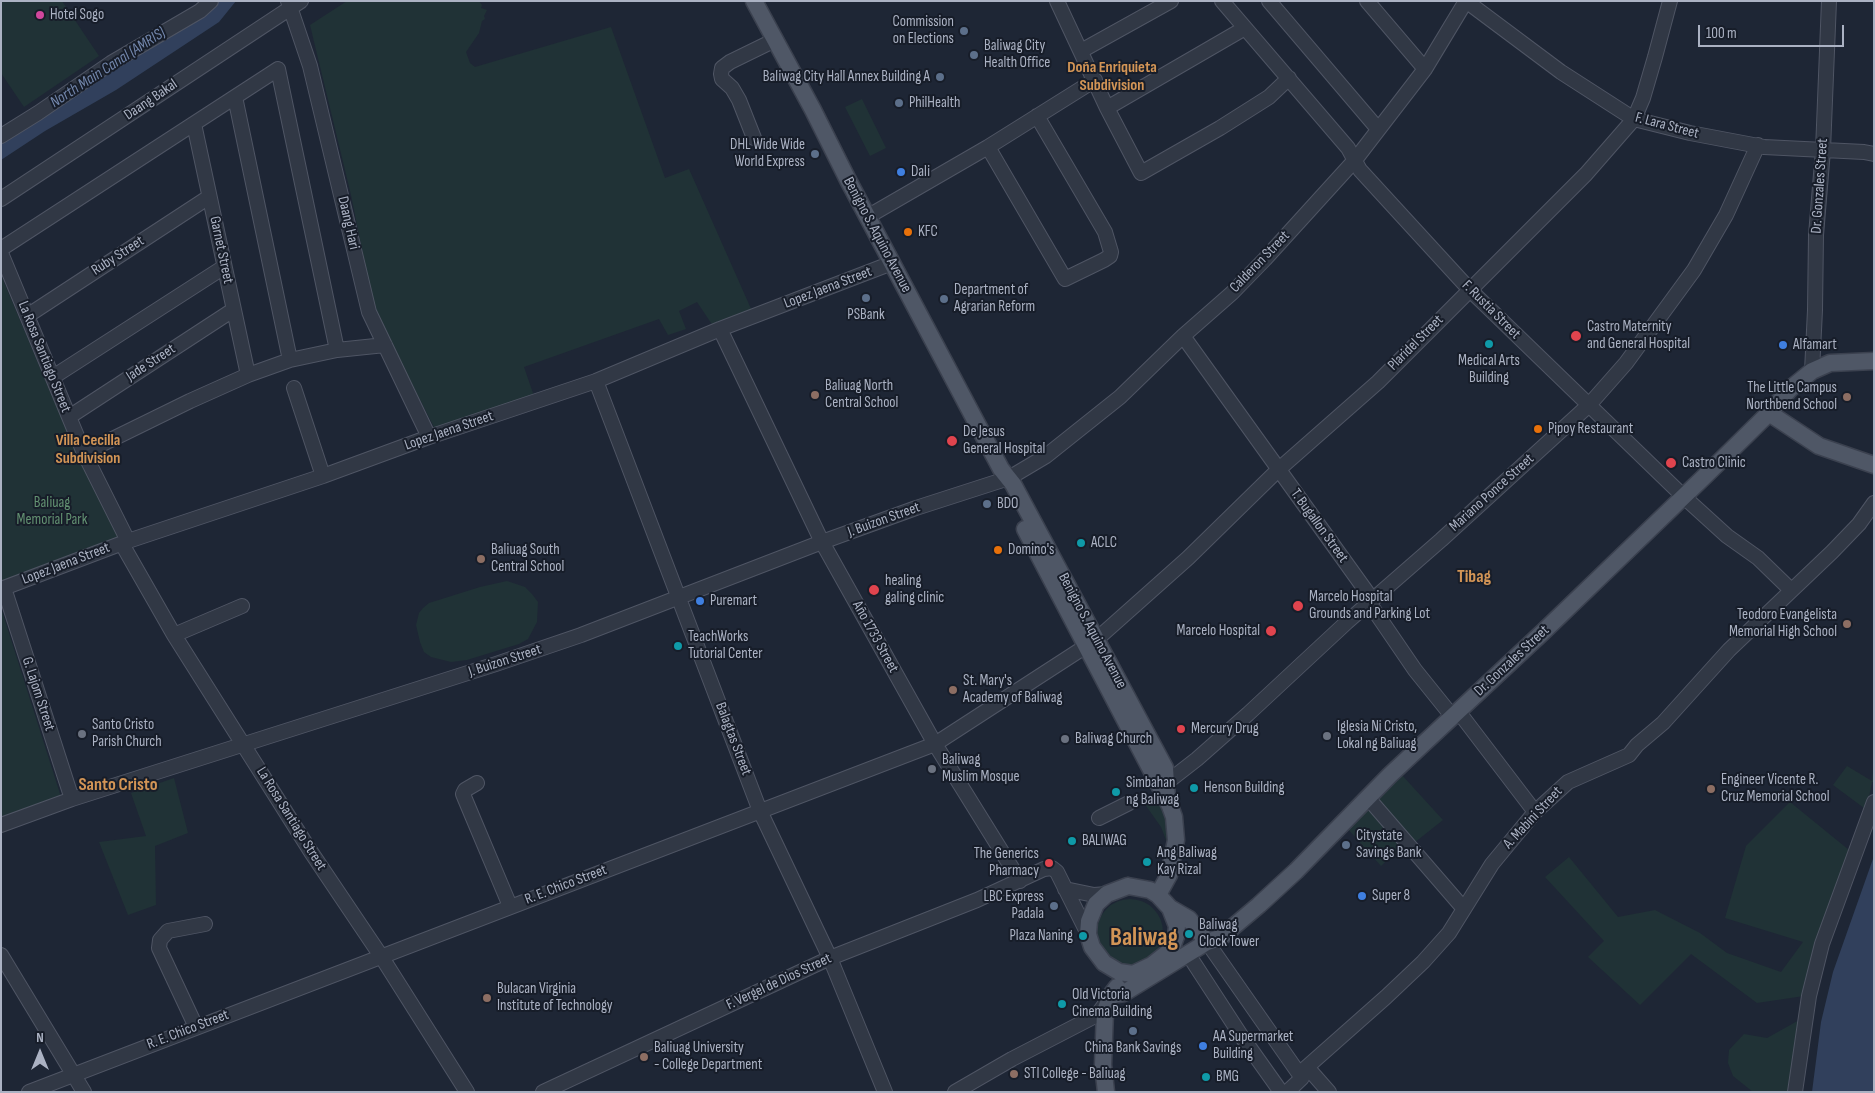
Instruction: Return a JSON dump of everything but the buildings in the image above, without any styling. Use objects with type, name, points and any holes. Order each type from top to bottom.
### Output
[{"type":"main road","name":"Benigno S. Aquino Avenue","points":[[754,1],[1004,476],[1004,489],[1091,642],[1165,790],[1174,817],[1176,840],[1169,875],[1158,894]]},
{"type":"main road","name":"Dr. Gonzales Street","points":[[1111,995],[1124,993],[1208,942],[1220,938],[1258,905],[1296,871],[1368,798],[1544,631],[1768,413],[1790,389],[1812,371],[1830,363],[1874,361]]},
{"type":"main road","points":[[1768,413],[1819,446],[1874,465]]},
{"type":"main road","points":[[1140,972],[1133,974],[1119,972],[1107,966],[1099,958],[1088,934],[1089,921],[1096,904],[1107,894],[1120,888],[1136,886],[1158,894],[1170,908],[1189,919],[1208,942]]},
{"type":"main road","points":[[1106,1092],[1104,1065],[1105,1013],[1111,995],[1119,985],[1164,957],[1173,946],[1177,926],[1170,908]]},
{"type":"main road","points":[[1099,958],[1099,967],[1111,995]]},
{"type":"street","points":[[1,136],[111,63],[200,11],[211,1]]},
{"type":"street","points":[[1057,1],[1140,173],[1220,128],[1269,97],[1289,78]]},
{"type":"street","points":[[1081,51],[1171,1]]},
{"type":"street","name":"F. Rustia Street","points":[[1222,1],[1348,148],[1360,170],[1470,290],[1683,496],[1727,536],[1758,558],[1791,590]]},
{"type":"street","points":[[1269,1],[1378,129]]},
{"type":"street","name":"Calderon Street","points":[[1004,476],[1046,456],[1120,397],[1183,336],[1232,293],[1355,160],[1425,69],[1466,1]]},
{"type":"street","name":"F. Lara Street","points":[[1466,1],[1562,72],[1634,119],[1690,133],[1758,145],[1874,154]]},
{"type":"street","name":"Plaridel Street","points":[[1091,642],[1188,558],[1278,470],[1378,382],[1586,174],[1634,119],[1655,57],[1670,1]]},
{"type":"street","name":"Dr. Gonzales Street","points":[[1812,371],[1816,235],[1823,150],[1829,1]]},
{"type":"street","points":[[1369,2],[1425,69]]},
{"type":"street","name":"Daang Bakal","points":[[1,199],[293,3]]},
{"type":"street","name":"Daang Hari","points":[[293,3],[372,322],[429,437]]},
{"type":"street","points":[[1107,108],[1245,28]]},
{"type":"street","points":[[754,138],[739,100],[732,88],[722,79],[722,68],[730,62],[775,40]]},
{"type":"street","points":[[1,251],[278,69],[337,350]]},
{"type":"street","points":[[867,218],[988,147],[1095,80]]},
{"type":"street","points":[[235,97],[290,360]]},
{"type":"street","points":[[988,147],[1066,279],[1104,260],[1110,256],[1111,252],[1105,232],[1037,116]]},
{"type":"street","name":"Garnet Street","points":[[194,124],[248,376]]},
{"type":"street","name":"Mariano Ponce Street","points":[[1165,790],[1370,601],[1589,405],[1626,363],[1694,270],[1726,214],[1758,145]]},
{"type":"street","name":"Ruby Street","points":[[27,316],[210,197]]},
{"type":"street","name":"La Rosa Santiago Street","points":[[1,251],[84,453],[125,542],[174,635],[311,852],[467,1092]]},
{"type":"street","name":"Lopez Jaena Street","points":[[3,588],[125,542],[323,476],[429,437],[596,381],[720,329],[892,263]]},
{"type":"street","points":[[53,377],[224,266]]},
{"type":"street","name":"Jade Street","points":[[69,417],[233,310]]},
{"type":"street","name":"Año 1733 Street","points":[[720,329],[822,542],[935,744],[1020,881]]},
{"type":"street","name":"T. Bugallon Street","points":[[1183,336],[1369,596],[1372,608],[1415,670],[1456,714],[1535,812]]},
{"type":"street","points":[[84,453],[190,401],[290,360],[337,350],[385,345]]},
{"type":"street","name":"Balagtas Street","points":[[596,381],[760,811],[830,958],[885,1092]]},
{"type":"street","points":[[294,388],[323,476]]},
{"type":"street","name":"J. Buizon Street","points":[[1,825],[72,799],[496,664],[581,635],[822,542],[1004,476]]},
{"type":"street","name":"A. Mabini Street","points":[[1287,1092],[1303,1073],[1423,962],[1449,933],[1492,864],[1535,812],[1568,782],[1629,755],[1637,745],[1663,723],[1729,650],[1859,524],[1874,503]]},
{"type":"street","name":"G. Lajom Street","points":[[3,588],[72,799]]},
{"type":"street","points":[[174,635],[242,606]]},
{"type":"street","name":"R. E. Chico Street","points":[[29,1092],[935,744],[1091,642]]},
{"type":"street","points":[[477,783],[465,790],[464,798],[510,906]]},
{"type":"street","points":[[1368,798],[1464,909]]},
{"type":"street","points":[[1795,1092],[1809,996],[1822,944],[1874,802]]},
{"type":"street","points":[[1099,818],[1129,803]]},
{"type":"street","points":[[1020,881],[1044,869],[1052,868],[1057,872],[1088,934]]},
{"type":"street","name":"F. Vergel de Dios Street","points":[[542,1092],[830,958],[1020,881]]},
{"type":"street","points":[[1065,889],[1094,895],[1107,894]]},
{"type":"street","points":[[196,1027],[159,948],[160,940],[168,931],[205,924]]},
{"type":"street","points":[[1208,942],[1303,1073],[1329,1092]]},
{"type":"street","points":[[1188,954],[1280,1092]]},
{"type":"street","points":[[1,955],[84,1092]]},
{"type":"street","points":[[955,1092],[1012,1059],[1097,1015],[1111,995]]},
{"type":"green space","points":[[1,1],[62,1],[99,56],[24,107],[1,73]]},
{"type":"green space","points":[[347,1],[479,1],[482,5],[481,8],[487,10],[484,16],[485,19],[482,21],[479,33],[466,52],[470,63],[475,67],[611,27],[665,178],[689,169],[752,311],[713,326],[697,302],[679,311],[686,329],[668,335],[659,319],[524,367],[534,396],[435,429],[381,324],[373,304],[351,195],[310,25]]},
{"type":"green space","points":[[862,99],[886,148],[870,156],[845,107]]},
{"type":"green space","name":"Baliuag Memorial Park","points":[[1,275],[51,394],[120,538],[1,583]]},
{"type":"green space","points":[[507,581],[525,587],[538,602],[537,622],[528,639],[519,644],[467,660],[451,662],[431,657],[424,652],[416,625],[419,613],[423,608],[429,603],[480,587]]},
{"type":"green space","points":[[1,608],[62,800],[1,821]]},
{"type":"green space","points":[[1874,762],[1874,782],[1872,782],[1869,797],[1864,808],[1833,785],[1847,766],[1872,781]]},
{"type":"green space","points":[[1401,774],[1443,820],[1414,843],[1410,839],[1381,866],[1346,827]]},
{"type":"green space","points":[[174,778],[188,833],[155,846],[156,905],[128,915],[99,842],[146,836],[131,793]]},
{"type":"green space","points":[[1157,794],[1171,834],[1168,845],[1161,827],[1144,803]]},
{"type":"green space","points":[[1790,802],[1849,850],[1804,996],[1757,1003],[1691,954],[1640,1005],[1588,957],[1604,941],[1545,877],[1569,857],[1618,917],[1655,910],[1700,933],[1727,953],[1781,972],[1803,942],[1725,918],[1746,846]]},
{"type":"green space","points":[[1130,899],[1143,901],[1158,914],[1161,919],[1163,932],[1161,945],[1148,960],[1143,963],[1130,965],[1117,963],[1102,950],[1099,945],[1097,932],[1099,919],[1112,904],[1117,901]]},
{"type":"green space","points":[[1801,1019],[1789,1092],[1753,1092],[1733,1076],[1728,1063],[1729,1050],[1744,1034],[1767,1038]]},
{"type":"water","name":"North Main Canal (AMRIS)","points":[[214,1],[236,1],[219,22],[116,90],[45,131],[1,160],[1,138]]},
{"type":"water","points":[[1874,856],[1874,1092],[1812,1092],[1821,1022],[1833,972]]},
{"type":"place","name":"Hotel Sogo","points":[[40,15]]},
{"type":"place","name":"Commission on Elections","points":[[964,31]]},
{"type":"place","name":"Baliwag City Health Office","points":[[974,55]]},
{"type":"place","name":"Baliwag City Hall Annex Building A","points":[[940,77]]},
{"type":"place","name":"PhilHealth","points":[[899,103]]},
{"type":"place","name":"DHL Wide Wide World Express","points":[[815,154]]},
{"type":"place","name":"Dali","points":[[901,172]]},
{"type":"place","name":"KFC","points":[[908,232]]},
{"type":"place","name":"PSBank","points":[[866,298]]},
{"type":"place","name":"Department of Agrarian Reform","points":[[944,299]]},
{"type":"place","name":"Castro Maternity and General Hospital","points":[[1576,336]]},
{"type":"place","name":"Medical Arts Building","points":[[1489,344]]},
{"type":"place","name":"Alfamart","points":[[1783,345]]},
{"type":"place","name":"Baliuag North Central School","points":[[815,395]]},
{"type":"place","name":"The Little Campus Northbend School","points":[[1847,397]]},
{"type":"place","name":"Pipoy Restaurant","points":[[1538,429]]},
{"type":"place","name":"De Jesus General Hospital","points":[[952,441]]},
{"type":"place","name":"Castro Clinic","points":[[1671,463]]},
{"type":"place","name":"BDO","points":[[987,504]]},
{"type":"place","name":"ACLC","points":[[1081,543]]},
{"type":"place","name":"Domino's","points":[[998,550]]},
{"type":"place","name":"Baliuag South Central School","points":[[481,559]]},
{"type":"place","name":"healing galing clinic","points":[[874,590]]},
{"type":"place","name":"Puremart","points":[[700,601]]},
{"type":"place","name":"Marcelo Hospital Grounds and Parking Lot","points":[[1298,606]]},
{"type":"place","name":"Teodoro Evangelista Memorial High School","points":[[1847,624]]},
{"type":"place","name":"Marcelo Hospital","points":[[1271,631]]},
{"type":"place","name":"TeachWorks Tutorial Center","points":[[678,646]]},
{"type":"place","name":"St. Mary's Academy of Baliwag","points":[[953,690]]},
{"type":"place","name":"Mercury Drug","points":[[1181,729]]},
{"type":"place","name":"Santo Cristo Parish Church","points":[[82,734]]},
{"type":"place","name":"Iglesia Ni Cristo, Lokal ng Baliuag","points":[[1327,736]]},
{"type":"place","name":"Baliwag Church","points":[[1065,739]]},
{"type":"place","name":"Baliwag Muslim Mosque","points":[[932,769]]},
{"type":"place","name":"Henson Building","points":[[1194,788]]},
{"type":"place","name":"Engineer Vicente R. Cruz Memorial School","points":[[1711,789]]},
{"type":"place","name":"Simbahan ng Baliwag","points":[[1116,792]]},
{"type":"place","name":"BALIWAG","points":[[1072,841]]},
{"type":"place","name":"Citystate Savings Bank","points":[[1346,845]]},
{"type":"place","name":"Ang Baliwag Kay Rizal","points":[[1147,862]]},
{"type":"place","name":"The Generics Pharmacy","points":[[1049,863]]},
{"type":"place","name":"Super 8","points":[[1362,896]]},
{"type":"place","name":"LBC Express Padala","points":[[1054,906]]},
{"type":"place","name":"Baliwag Clock Tower","points":[[1189,934]]},
{"type":"place","name":"Plaza Naning","points":[[1083,936]]},
{"type":"place","name":"Bulacan Virginia Institute of Technology","points":[[487,998]]},
{"type":"place","name":"Old Victoria Cinema Building","points":[[1062,1004]]},
{"type":"place","name":"China Bank Savings","points":[[1133,1031]]},
{"type":"place","name":"AA Supermarket Building","points":[[1203,1046]]},
{"type":"place","name":"Baliuag University - College Department","points":[[644,1057]]},
{"type":"place","name":"STI College - Baliuag","points":[[1014,1074]]},
{"type":"place","name":"BMG","points":[[1206,1077]]},
{"type":"district","name":"Doña Enriquieta Subdivision","points":[[1112,77]]},
{"type":"district","name":"Villa Cecilla Subdivision","points":[[88,450]]},
{"type":"district","name":"Tibag","points":[[1474,577]]},
{"type":"district","name":"Santo Cristo","points":[[118,785]]},
{"type":"district","name":"Baliwag","points":[[1144,939]]}]
